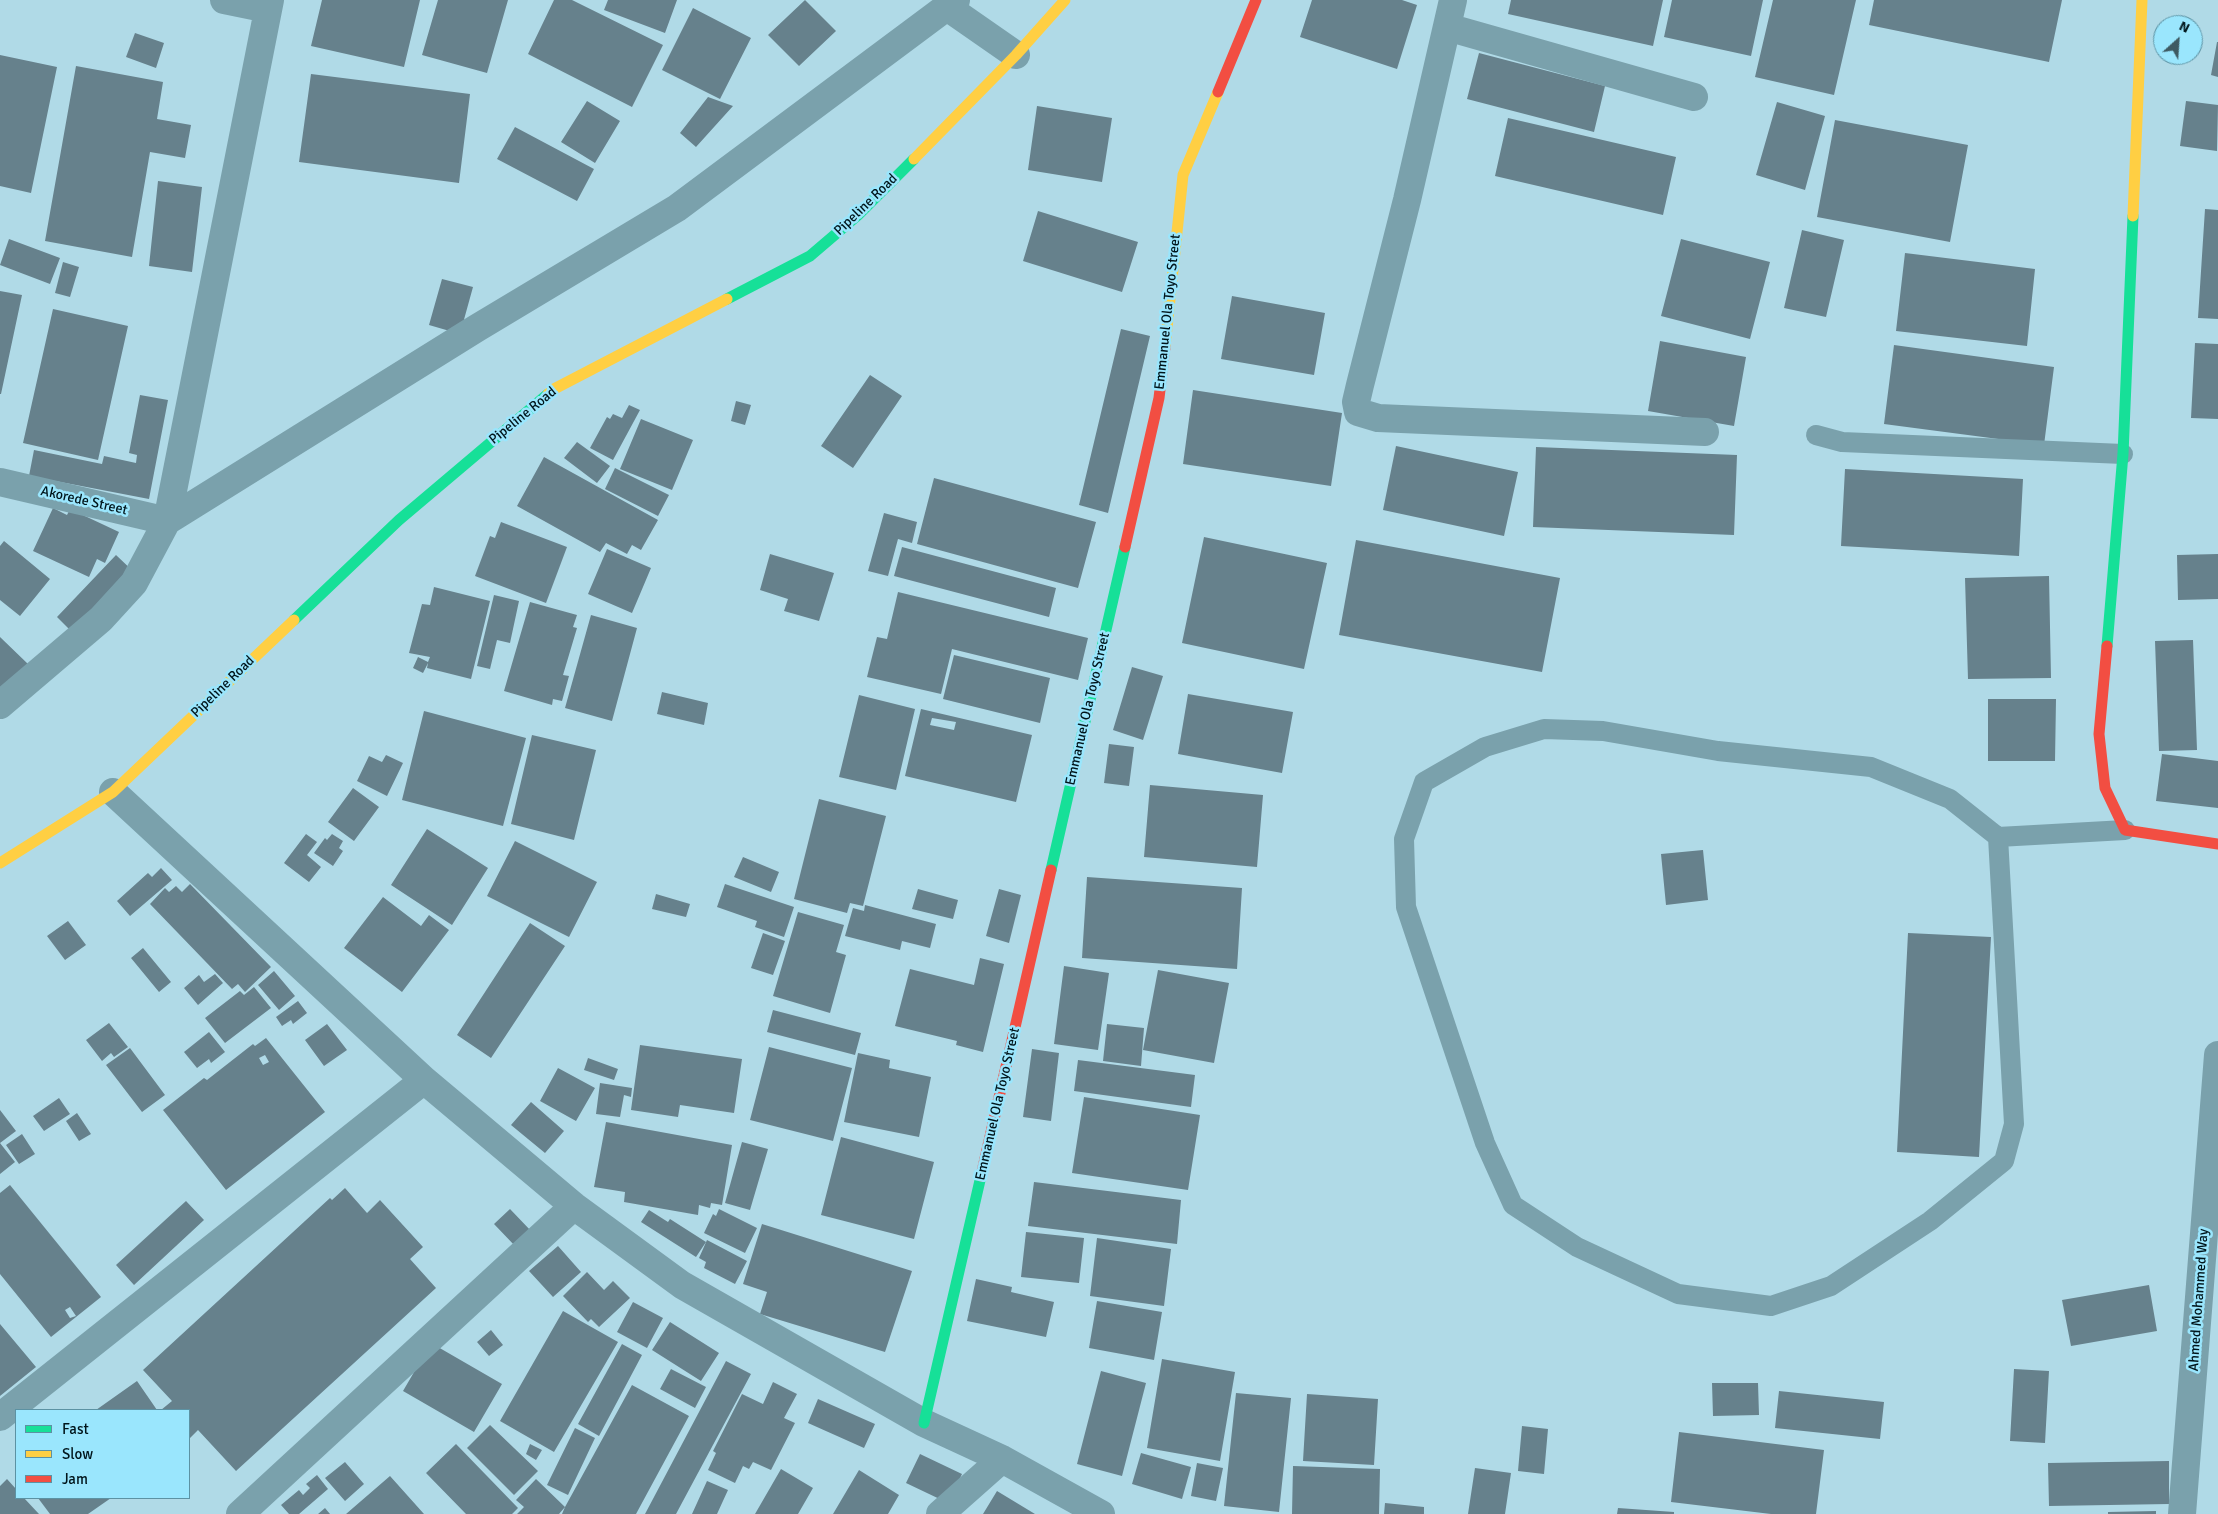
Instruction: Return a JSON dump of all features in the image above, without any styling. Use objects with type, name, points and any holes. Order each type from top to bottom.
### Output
[{"type":"street","points":[[0,705],[101,619],[134,583],[167,521],[269,5],[224,0]]},
{"type":"street","name":"Pipeline Road","points":[[0,863],[113,792],[399,520],[554,388],[810,256],[858,215],[1016,55],[1065,0]]},
{"type":"street","name":"Emmanuel Ola Toyo Street","points":[[924,1423],[1159,398],[1183,175],[1256,0]]},
{"type":"street","points":[[1453,0],[1407,200],[1356,402],[1358,412],[1378,418],[1706,432]]},
{"type":"street","points":[[2142,0],[2122,454],[2099,734],[2105,788],[2125,830],[2218,844]]},
{"type":"street","points":[[167,521],[477,328],[677,208],[952,4],[1016,55]]},
{"type":"street","points":[[1447,28],[1694,97]]},
{"type":"street","name":"Akorede Street","points":[[0,482],[167,521]]},
{"type":"street","points":[[113,792],[424,1080],[574,1206],[682,1285],[924,1423],[1002,1459],[1101,1514]]},
{"type":"street","name":"Ahmed Mohammed Way","points":[[2182,1514],[2218,1055]]},
{"type":"street","points":[[0,1417],[424,1080]]},
{"type":"street","points":[[240,1514],[574,1206]]},
{"type":"street","points":[[940,1514],[1002,1459]]},
{"type":"lane","points":[[1816,435],[1842,442],[2122,454]]},
{"type":"lane","points":[[1998,837],[2014,1124],[2004,1161],[1930,1221],[1831,1286],[1771,1306],[1678,1294],[1577,1247],[1513,1206],[1484,1143],[1406,907],[1404,839],[1424,782],[1485,747],[1544,729],[1603,731],[1718,751],[1871,767],[1950,799],[1998,837],[2125,830]]},
{"type":"building","points":[[322,0],[420,0],[404,67],[311,46]]},
{"type":"building","points":[[438,0],[508,0],[487,73],[422,55]]},
{"type":"building","points":[[554,0],[572,0],[663,45],[632,107],[528,54]]},
{"type":"building","points":[[608,0],[677,0],[665,33],[604,10]]},
{"type":"building","points":[[805,0],[836,31],[799,66],[768,35]]},
{"type":"building","points":[[1312,0],[1402,0],[1417,5],[1397,69],[1300,37]]},
{"type":"building","points":[[1511,0],[1663,0],[1653,46],[1508,14]]},
{"type":"building","points":[[1672,0],[1763,0],[1751,56],[1664,37]]},
{"type":"building","points":[[1773,0],[1856,0],[1834,95],[1755,77]]},
{"type":"building","points":[[1874,0],[2062,0],[2049,62],[1869,25]]},
{"type":"building","points":[[693,8],[751,38],[720,99],[662,70]]},
{"type":"building","points":[[135,33],[164,43],[156,68],[126,57]]},
{"type":"building","points":[[2218,42],[2218,77],[2211,75]]},
{"type":"building","points":[[1479,53],[1605,86],[1594,132],[1467,99]]},
{"type":"building","points":[[0,55],[57,67],[31,193],[0,186]]},
{"type":"building","points":[[76,66],[163,82],[157,119],[191,125],[185,158],[150,152],[132,257],[45,241]]},
{"type":"building","points":[[311,74],[470,94],[459,183],[299,162]]},
{"type":"building","points":[[708,97],[733,106],[696,147],[680,133]]},
{"type":"building","points":[[587,101],[620,121],[595,163],[561,142]]},
{"type":"building","points":[[2186,101],[2218,105],[2217,151],[2180,146]]},
{"type":"building","points":[[1777,102],[1825,116],[1805,190],[1756,175]]},
{"type":"building","points":[[1037,106],[1112,118],[1102,182],[1028,170]]},
{"type":"building","points":[[1508,118],[1676,157],[1663,215],[1495,176]]},
{"type":"building","points":[[1835,120],[1968,145],[1950,242],[1817,217]]},
{"type":"building","points":[[515,127],[594,169],[577,201],[497,159]]},
{"type":"building","points":[[158,181],[202,187],[192,272],[149,266]]},
{"type":"building","points":[[2205,209],[2218,210],[2218,319],[2198,318]]},
{"type":"building","points":[[1038,211],[1138,242],[1122,292],[1023,261]]},
{"type":"building","points":[[1802,230],[1844,240],[1826,317],[1784,308]]},
{"type":"building","points":[[9,239],[60,258],[50,284],[0,265]]},
{"type":"building","points":[[1681,239],[1770,262],[1750,339],[1661,316]]},
{"type":"building","points":[[1905,253],[2035,269],[2027,346],[1896,331]]},
{"type":"building","points":[[63,262],[79,267],[70,297],[55,293]]},
{"type":"building","points":[[442,279],[473,287],[460,334],[429,325]]},
{"type":"building","points":[[0,291],[22,295],[1,394],[0,394]]},
{"type":"building","points":[[1232,296],[1325,313],[1314,375],[1221,359]]},
{"type":"building","points":[[53,309],[128,326],[98,460],[23,443]]},
{"type":"building","points":[[1121,329],[1150,336],[1108,513],[1079,505]]},
{"type":"building","points":[[1660,341],[1746,357],[1734,426],[1648,411]]},
{"type":"building","points":[[2195,343],[2218,344],[2218,419],[2191,418]]},
{"type":"building","points":[[1894,345],[2054,367],[2044,445],[1884,424]]},
{"type":"building","points":[[870,375],[902,396],[853,468],[821,446]]},
{"type":"building","points":[[1193,390],[1342,413],[1331,486],[1183,464]]},
{"type":"building","points":[[140,395],[168,400],[149,499],[29,476],[34,450],[102,464],[104,456],[136,463],[137,455],[129,453]]},
{"type":"building","points":[[736,401],[751,405],[745,425],[731,421]]},
{"type":"building","points":[[629,405],[640,410],[613,460],[590,448],[607,417],[610,419],[613,414],[622,418]]},
{"type":"building","points":[[641,419],[693,440],[672,490],[620,469]]},
{"type":"building","points":[[577,442],[610,466],[597,483],[564,458]]},
{"type":"building","points":[[1396,446],[1518,472],[1504,536],[1383,510]]},
{"type":"building","points":[[1536,447],[1737,455],[1734,535],[1533,527]]},
{"type":"building","points":[[544,457],[658,520],[641,550],[632,545],[627,554],[606,543],[600,552],[517,506]]},
{"type":"building","points":[[615,468],[669,495],[658,516],[605,489]]},
{"type":"building","points":[[1845,469],[2023,479],[2019,556],[1841,546]]},
{"type":"building","points":[[934,478],[1096,522],[1078,588],[917,544]]},
{"type":"building","points":[[53,508],[67,515],[70,509],[119,532],[105,563],[97,559],[89,577],[33,551]]},
{"type":"building","points":[[884,513],[917,522],[912,543],[898,539],[888,576],[868,571]]},
{"type":"building","points":[[501,522],[567,547],[546,603],[475,576],[490,536],[495,538]]},
{"type":"building","points":[[1204,537],[1327,563],[1304,669],[1182,643]]},
{"type":"building","points":[[1356,540],[1560,578],[1542,672],[1339,635]]},
{"type":"building","points":[[4,541],[50,579],[20,616],[0,600],[0,546]]},
{"type":"building","points":[[902,547],[1056,588],[1049,617],[894,576]]},
{"type":"building","points":[[607,549],[651,568],[632,613],[588,594]]},
{"type":"building","points":[[770,554],[834,573],[819,621],[784,611],[788,599],[760,590]]},
{"type":"building","points":[[2218,554],[2218,599],[2178,600],[2177,555]]},
{"type":"building","points":[[116,555],[136,574],[76,636],[57,617]]},
{"type":"building","points":[[2049,576],[2051,678],[1968,679],[1965,578]]},
{"type":"building","points":[[434,587],[490,601],[471,679],[427,668],[428,663],[423,673],[413,668],[418,657],[428,662],[430,657],[409,653],[422,604],[430,605]]},
{"type":"building","points":[[898,592],[1088,638],[1078,680],[952,649],[941,694],[867,677],[877,637],[887,639]]},
{"type":"building","points":[[494,595],[519,601],[510,643],[497,640],[490,669],[477,666]]},
{"type":"building","points":[[530,602],[577,615],[573,627],[577,628],[563,675],[569,676],[562,701],[553,699],[552,705],[504,691]]},
{"type":"building","points":[[591,615],[637,628],[612,721],[565,708]]},
{"type":"building","points":[[0,637],[28,664],[0,693]]},
{"type":"building","points":[[2193,640],[2197,750],[2159,751],[2155,641]]},
{"type":"building","points":[[954,655],[1050,678],[1040,723],[943,699]]},
{"type":"building","points":[[1132,667],[1163,676],[1143,740],[1113,730]]},
{"type":"building","points":[[662,692],[708,703],[704,725],[657,714]]},
{"type":"building","points":[[1188,694],[1293,712],[1282,773],[1178,754]]},
{"type":"building","points":[[859,695],[915,709],[896,790],[839,777]]},
{"type":"building","points":[[1988,699],[2056,699],[2055,761],[1988,761]]},
{"type":"building","points":[[921,709],[1032,735],[1016,802],[905,776]],"holes":[[[932,718],[956,722],[954,730],[930,725]]]},
{"type":"building","points":[[424,711],[526,738],[503,826],[402,800]]},
{"type":"building","points":[[532,735],[596,750],[574,840],[511,824]]},
{"type":"building","points":[[1109,744],[1134,747],[1129,786],[1104,783]]},
{"type":"building","points":[[2162,754],[2218,761],[2218,808],[2156,801]]},
{"type":"building","points":[[386,755],[403,763],[387,796],[357,781],[369,756],[382,762]]},
{"type":"building","points":[[1150,785],[1263,795],[1257,867],[1144,857]]},
{"type":"building","points":[[353,788],[379,807],[354,841],[328,822]]},
{"type":"building","points":[[819,799],[886,816],[863,906],[850,903],[847,913],[794,899]]},
{"type":"building","points":[[427,829],[488,868],[452,925],[391,885]]},
{"type":"building","points":[[306,834],[317,842],[307,855],[321,867],[309,882],[284,863]]},
{"type":"building","points":[[332,834],[343,841],[339,848],[343,851],[333,866],[314,853],[325,838],[327,840]]},
{"type":"building","points":[[515,841],[597,882],[569,937],[487,896]]},
{"type":"building","points":[[1703,850],[1708,900],[1666,905],[1661,854]]},
{"type":"building","points":[[743,857],[779,872],[771,892],[734,877]]},
{"type":"building","points":[[161,868],[172,880],[130,916],[117,901],[148,873],[152,877]]},
{"type":"building","points":[[1087,877],[1242,888],[1237,969],[1082,958]]},
{"type":"building","points":[[190,884],[271,967],[245,992],[238,984],[232,989],[150,904],[165,888],[169,892],[176,886],[182,892]]},
{"type":"building","points":[[725,884],[794,907],[784,937],[755,927],[757,921],[717,907]]},
{"type":"building","points":[[918,889],[958,900],[953,919],[912,909]]},
{"type":"building","points":[[999,889],[1021,895],[1009,943],[986,936]]},
{"type":"building","points":[[656,894],[690,904],[686,917],[652,909]]},
{"type":"building","points":[[383,897],[421,926],[429,915],[449,930],[402,992],[344,948]]},
{"type":"building","points":[[865,905],[936,924],[930,948],[902,941],[900,950],[845,936],[853,908],[864,911]]},
{"type":"building","points":[[798,912],[844,925],[836,952],[846,955],[830,1013],[773,996]]},
{"type":"building","points":[[68,921],[86,945],[65,960],[47,936]]},
{"type":"building","points":[[530,923],[565,946],[491,1058],[457,1035]]},
{"type":"building","points":[[763,933],[785,941],[773,975],[751,968]]},
{"type":"building","points":[[1908,933],[1991,937],[1979,1157],[1897,1152]]},
{"type":"building","points":[[143,948],[171,982],[159,992],[131,958]]},
{"type":"building","points":[[980,958],[1004,964],[983,1052],[956,1045],[957,1041],[895,1026],[910,969],[974,985]]},
{"type":"building","points":[[1064,966],[1109,973],[1098,1050],[1054,1044]]},
{"type":"building","points":[[1158,970],[1229,983],[1214,1063],[1143,1050]]},
{"type":"building","points":[[274,971],[295,996],[279,1010],[258,985]]},
{"type":"building","points":[[215,974],[223,983],[198,1005],[184,988],[199,975],[204,982]]},
{"type":"building","points":[[254,987],[271,1008],[225,1043],[205,1018],[240,991],[244,995]]},
{"type":"building","points":[[298,1001],[307,1013],[293,1024],[291,1020],[282,1026],[276,1017]]},
{"type":"building","points":[[773,1010],[861,1033],[855,1055],[767,1032]]},
{"type":"building","points":[[109,1023],[128,1047],[114,1057],[111,1053],[102,1061],[86,1040]]},
{"type":"building","points":[[327,1024],[347,1050],[324,1066],[305,1040]]},
{"type":"building","points":[[1107,1024],[1144,1028],[1141,1066],[1103,1061]]},
{"type":"building","points":[[209,1032],[225,1052],[211,1063],[209,1059],[197,1068],[184,1052]]},
{"type":"building","points":[[266,1038],[325,1112],[226,1190],[163,1110],[204,1078],[207,1080],[253,1044],[255,1046]],"holes":[[[265,1055],[269,1062],[263,1065],[259,1058]]]},
{"type":"building","points":[[640,1045],[742,1059],[734,1113],[680,1105],[678,1117],[631,1110]]},
{"type":"building","points":[[769,1047],[852,1068],[833,1141],[750,1120]]},
{"type":"building","points":[[130,1048],[165,1095],[142,1112],[106,1065]]},
{"type":"building","points":[[1032,1049],[1059,1053],[1051,1121],[1023,1117]]},
{"type":"building","points":[[858,1053],[890,1060],[889,1068],[931,1077],[919,1137],[844,1122]]},
{"type":"building","points":[[588,1058],[618,1069],[614,1080],[584,1070]]},
{"type":"building","points":[[1078,1060],[1195,1075],[1191,1107],[1074,1091]]},
{"type":"building","points":[[558,1068],[595,1088],[576,1121],[540,1101]]},
{"type":"building","points":[[600,1083],[632,1088],[631,1097],[624,1095],[620,1117],[596,1114]]},
{"type":"building","points":[[1084,1097],[1200,1115],[1188,1190],[1072,1173]]},
{"type":"building","points":[[59,1098],[70,1114],[44,1131],[33,1116]]},
{"type":"building","points":[[531,1102],[564,1131],[545,1153],[511,1125]]},
{"type":"building","points":[[0,1110],[16,1131],[0,1143]]},
{"type":"building","points":[[77,1113],[91,1134],[79,1141],[66,1121]]},
{"type":"building","points":[[606,1122],[732,1145],[722,1205],[711,1203],[710,1208],[699,1205],[698,1215],[624,1202],[625,1192],[594,1187]]},
{"type":"building","points":[[22,1134],[35,1154],[19,1164],[6,1145]]},
{"type":"building","points":[[841,1137],[934,1162],[914,1239],[821,1215]]},
{"type":"building","points":[[742,1142],[768,1149],[750,1210],[725,1203]]},
{"type":"building","points":[[0,1143],[15,1162],[0,1174]]},
{"type":"building","points":[[1034,1182],[1181,1200],[1177,1244],[1028,1226]]},
{"type":"building","points":[[10,1185],[101,1297],[51,1337],[0,1274],[0,1193]],"holes":[[[70,1307],[76,1316],[70,1318],[65,1310]]]},
{"type":"building","points":[[345,1188],[367,1213],[380,1200],[423,1247],[410,1259],[436,1288],[236,1471],[198,1430],[190,1438],[190,1409],[162,1409],[172,1401],[143,1370],[330,1198],[332,1200]]},
{"type":"building","points":[[186,1201],[204,1220],[134,1285],[116,1265]]},
{"type":"building","points":[[510,1209],[532,1232],[516,1247],[494,1224]]},
{"type":"building","points":[[719,1209],[757,1228],[745,1253],[704,1233],[713,1214],[716,1216]]},
{"type":"building","points":[[649,1210],[668,1222],[670,1219],[706,1242],[696,1257],[641,1222]]},
{"type":"building","points":[[762,1224],[912,1271],[885,1352],[760,1314],[767,1292],[743,1284]]},
{"type":"building","points":[[1026,1232],[1084,1238],[1079,1283],[1021,1277]]},
{"type":"building","points":[[1097,1238],[1171,1249],[1164,1306],[1090,1296]]},
{"type":"building","points":[[707,1240],[747,1261],[735,1284],[704,1268],[706,1262],[699,1258]]},
{"type":"building","points":[[558,1246],[581,1272],[553,1297],[529,1271]]},
{"type":"building","points":[[587,1272],[604,1290],[613,1281],[630,1298],[599,1327],[591,1319],[588,1322],[563,1296]]},
{"type":"building","points":[[976,1279],[1012,1287],[1011,1292],[1054,1302],[1046,1337],[967,1321]]},
{"type":"building","points":[[2149,1285],[2157,1331],[2071,1346],[2062,1300]]},
{"type":"building","points":[[1097,1301],[1162,1312],[1154,1360],[1089,1348]]},
{"type":"building","points":[[633,1302],[663,1318],[647,1348],[617,1332]]},
{"type":"building","points":[[563,1311],[618,1342],[554,1452],[500,1421]]},
{"type":"building","points":[[670,1322],[719,1353],[701,1381],[652,1350]]},
{"type":"building","points":[[0,1324],[36,1367],[0,1396]]},
{"type":"building","points":[[491,1330],[503,1345],[489,1356],[477,1342]]},
{"type":"building","points":[[431,1343],[502,1384],[474,1432],[403,1391]]},
{"type":"building","points":[[622,1344],[642,1355],[599,1436],[578,1424]]},
{"type":"building","points":[[1162,1359],[1235,1372],[1220,1461],[1147,1448]]},
{"type":"building","points":[[726,1361],[751,1374],[676,1514],[645,1514]]},
{"type":"building","points":[[671,1369],[706,1387],[695,1408],[660,1389]]},
{"type":"building","points":[[2014,1369],[2049,1371],[2045,1443],[2010,1441]]},
{"type":"building","points":[[1101,1371],[1146,1383],[1122,1476],[1077,1464]]},
{"type":"building","points":[[137,1381],[156,1409],[97,1409]]},
{"type":"building","points":[[773,1382],[797,1394],[784,1418],[795,1423],[771,1470],[753,1462],[749,1469],[743,1466],[735,1483],[708,1470],[716,1453],[713,1451],[742,1394],[763,1404]]},
{"type":"building","points":[[1712,1383],[1758,1383],[1759,1415],[1713,1416]]},
{"type":"building","points":[[632,1385],[689,1416],[636,1514],[562,1514]]},
{"type":"building","points":[[1779,1391],[1884,1402],[1880,1439],[1775,1428]]},
{"type":"building","points":[[1236,1393],[1291,1398],[1279,1512],[1224,1506]]},
{"type":"building","points":[[1307,1394],[1378,1399],[1374,1465],[1303,1461]]},
{"type":"building","points":[[818,1399],[875,1424],[864,1448],[808,1423]]},
{"type":"building","points":[[490,1425],[538,1471],[514,1495],[467,1448]]},
{"type":"building","points":[[1522,1426],[1548,1429],[1544,1474],[1518,1471]]},
{"type":"building","points":[[575,1428],[595,1438],[568,1495],[547,1485]]},
{"type":"building","points":[[1679,1432],[1824,1450],[1816,1514],[1771,1514],[1671,1502]]},
{"type":"building","points":[[456,1444],[518,1508],[512,1514],[466,1514],[426,1473]]},
{"type":"building","points":[[530,1444],[542,1450],[536,1460],[526,1454]]},
{"type":"building","points":[[1141,1453],[1191,1467],[1182,1499],[1132,1484]]},
{"type":"building","points":[[920,1454],[962,1474],[948,1503],[906,1483]]},
{"type":"building","points":[[2169,1461],[2169,1504],[2049,1506],[2048,1463]]},
{"type":"building","points":[[345,1462],[364,1484],[345,1501],[325,1478]]},
{"type":"building","points":[[1197,1463],[1223,1468],[1216,1501],[1191,1496]]},
{"type":"building","points":[[1293,1466],[1380,1469],[1379,1514],[1292,1514]]},
{"type":"building","points":[[1475,1468],[1511,1473],[1505,1514],[1468,1514]]},
{"type":"building","points":[[781,1469],[813,1488],[798,1514],[755,1514]]},
{"type":"building","points":[[859,1470],[899,1495],[888,1514],[833,1514]]},
{"type":"building","points":[[317,1475],[328,1489],[299,1514],[289,1514],[281,1505],[299,1490],[303,1495],[310,1488],[306,1484]]},
{"type":"building","points":[[390,1476],[424,1514],[346,1514]]},
{"type":"building","points":[[7,1479],[15,1488],[15,1499],[25,1499],[39,1514],[0,1514],[0,1486]]},
{"type":"building","points":[[536,1479],[565,1507],[559,1514],[517,1514],[524,1507],[516,1500]]},
{"type":"building","points":[[707,1481],[728,1490],[717,1514],[692,1514]]},
{"type":"building","points":[[997,1491],[1035,1514],[983,1514]]},
{"type":"building","points":[[39,1499],[110,1499],[88,1514],[50,1514]]},
{"type":"building","points":[[1385,1503],[1424,1507],[1424,1514],[1384,1514]]},
{"type":"building","points":[[325,1508],[330,1514],[318,1514]]},
{"type":"building","points":[[1618,1508],[1674,1512],[1674,1514],[1617,1514]]},
{"type":"building","points":[[2156,1511],[2156,1514],[2108,1514],[2108,1512]]},
{"type":"traffic: fast","points":[[727,299],[810,256],[858,215],[914,159]]},
{"type":"traffic: fast","points":[[2107,646],[2123,454],[2133,216]]},
{"type":"traffic: fast","points":[[294,620],[399,520],[548,394]]},
{"type":"traffic: fast","points":[[1051,870],[1125,547]]},
{"type":"traffic: fast","points":[[924,1423],[981,1176]]},
{"type":"traffic: slow","points":[[914,159],[1016,55],[1065,0]]},
{"type":"traffic: slow","points":[[2133,216],[2142,0]]},
{"type":"traffic: slow","points":[[1165,347],[1183,175],[1218,92]]},
{"type":"traffic: slow","points":[[548,394],[554,389],[727,299]]},
{"type":"traffic: slow","points":[[0,863],[113,792],[294,620]]},
{"type":"traffic: jam","points":[[1218,92],[1256,0]]},
{"type":"traffic: jam","points":[[1125,547],[1159,398],[1165,347]]},
{"type":"traffic: jam","points":[[2107,646],[2099,734],[2105,788],[2125,830],[2218,844]]},
{"type":"traffic: jam","points":[[981,1176],[1051,870]]}]
